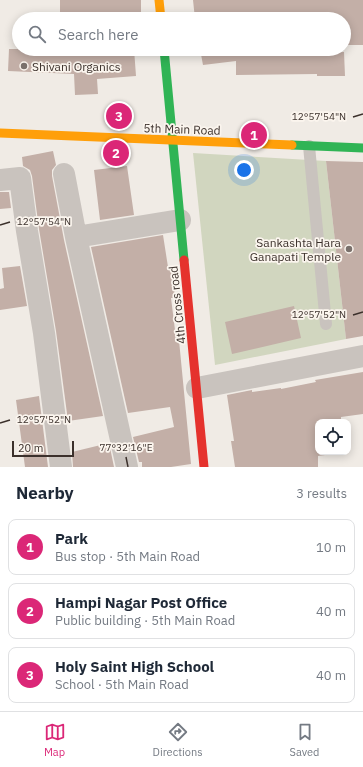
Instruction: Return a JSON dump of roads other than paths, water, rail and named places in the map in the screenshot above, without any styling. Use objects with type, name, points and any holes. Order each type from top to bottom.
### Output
[{"type":"main road","points":[[159,0],[160,12]]},
{"type":"main road","name":"4th Cross road","points":[[165,56],[204,467]]},
{"type":"main road","name":"5th Main Road","points":[[0,133],[363,148]]},
{"type":"street","points":[[64,174],[76,237],[127,467]]},
{"type":"street","points":[[0,180],[20,178],[44,333],[61,467]]},
{"type":"street","points":[[76,237],[180,220]]},
{"type":"street","points":[[197,388],[363,356]]},
{"type":"lane","points":[[309,146],[326,324]]},
{"type":"place","name":"Shivani Organics","points":[[24,66]]},
{"type":"place","name":"Holy Saint High School","points":[[119,116]]},
{"type":"place","name":"Park","points":[[254,135]]},
{"type":"place","name":"Hampi Nagar Post Office","points":[[116,153]]},
{"type":"place","name":"Sankashta Hara Ganapati Temple","points":[[349,249]]}]
